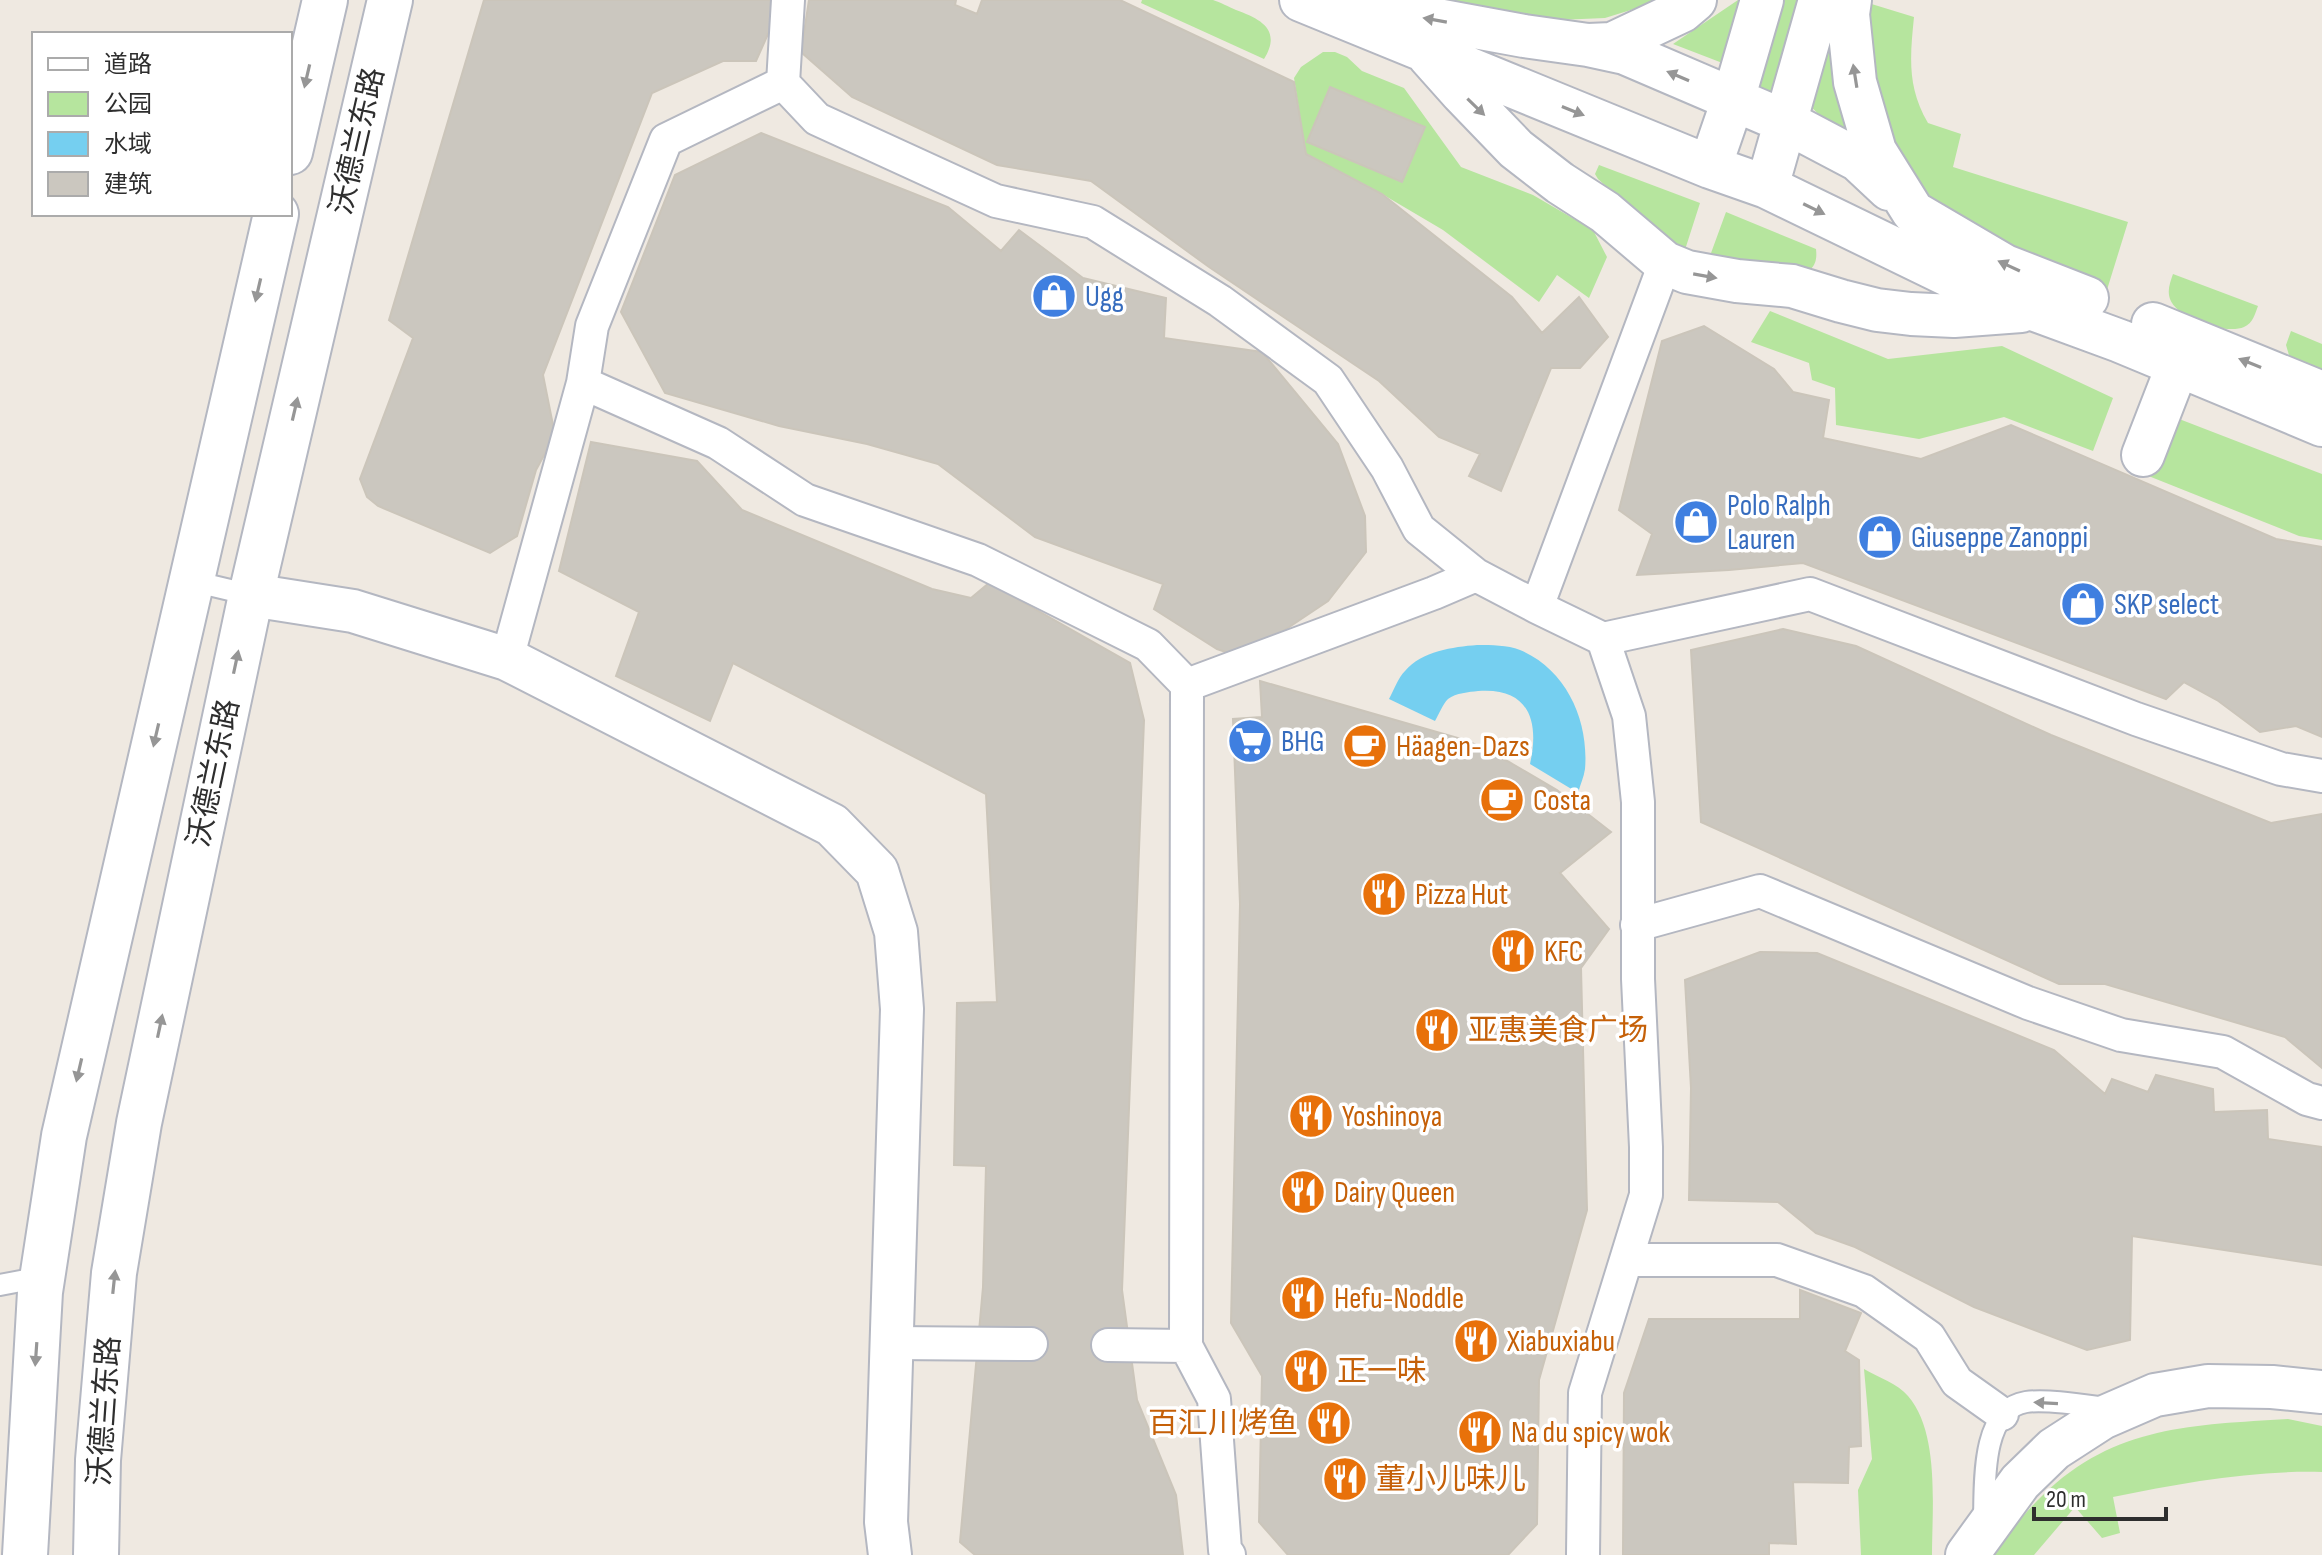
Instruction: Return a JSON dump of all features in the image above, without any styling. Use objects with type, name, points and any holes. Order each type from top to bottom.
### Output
[{"type":"street","name":"沃德兰东路","points":[[292,143],[325,0]]},
{"type":"street","name":"沃德兰东路","points":[[96,1555],[98,1460],[117,1258],[139,1123],[251,595],[390,0]]},
{"type":"street","points":[[788,0],[783,83],[817,119],[996,201],[1093,222],[1220,301],[1328,380],[1387,468],[1419,529],[1476,575],[1537,607],[1603,639],[1810,594],[2136,719],[2281,769],[2322,776]]},
{"type":"street","points":[[1301,0],[1710,167],[1767,187],[1973,287],[2120,341],[2184,352],[2322,393]]},
{"type":"street","points":[[1370,0],[1394,12],[1625,53],[1786,122],[1858,160],[1913,212],[2005,266],[2184,352],[2322,425]]},
{"type":"street","points":[[1588,45],[1612,44],[1682,11],[1695,0]]},
{"type":"street","points":[[1710,167],[1762,0]]},
{"type":"street","points":[[1767,187],[1820,0]]},
{"type":"street","points":[[1850,0],[1848,14],[1855,82],[1875,151],[1913,212]]},
{"type":"street","points":[[1423,49],[1516,149],[1605,212],[1665,263],[1687,272],[1792,286],[1877,310],[1954,316],[2039,310]]},
{"type":"street","points":[[507,659],[583,383],[592,326],[666,140],[783,83]]},
{"type":"street","name":"沃德兰东路","points":[[25,1555],[21,1281],[64,1136],[276,216]]},
{"type":"street","points":[[1537,607],[1665,263]]},
{"type":"street","points":[[2143,455],[2184,352]]},
{"type":"street","points":[[583,383],[718,443],[805,500],[978,560],[1148,645],[1187,685],[1186,1346],[1214,1399],[1225,1550],[1229,1555]]},
{"type":"street","points":[[1187,685],[1476,575]]},
{"type":"street","points":[[251,595],[353,611],[507,659],[832,825],[877,871],[896,932],[902,1009],[886,1522],[890,1555]]},
{"type":"street","points":[[1583,1555],[1585,1393],[1646,1195],[1637,925],[1638,802],[1629,716],[1603,639]]},
{"type":"street","points":[[1637,925],[1760,891],[2055,1012],[2121,1035],[2223,1052],[2307,1099],[2322,1103]]},
{"type":"street","points":[[1626,1260],[1777,1260],[1864,1291],[1929,1337],[1957,1382],[2002,1414]]},
{"type":"street","points":[[892,1343],[1031,1344]]},
{"type":"street","points":[[1108,1345],[1186,1346]]},
{"type":"street","points":[[1975,1544],[2020,1482],[2054,1449],[2102,1418],[2155,1395],[2208,1386],[2322,1392]]},
{"type":"lane","points":[[192,581],[251,595]]},
{"type":"lane","points":[[1975,1544],[1992,1433],[2002,1414],[2026,1402],[2123,1409]]},
{"type":"green space","points":[[1142,0],[1216,1],[1261,22],[1270,33],[1269,49],[1264,59],[1141,3]]},
{"type":"green space","points":[[1423,0],[1663,0],[1605,18],[1535,21]]},
{"type":"green space","points":[[1738,0],[1748,0],[1725,64],[1673,44]]},
{"type":"green space","points":[[1783,0],[1807,0],[1775,99],[1758,89]]},
{"type":"green space","points":[[1865,2],[1914,17],[1911,59],[1916,97],[1928,123],[1961,134],[1953,167],[2128,222],[2106,293],[2037,269],[1938,206],[1904,164],[1875,114]]},
{"type":"green space","points":[[1832,35],[1858,144],[1830,125],[1808,104]]},
{"type":"green space","points":[[1323,52],[1335,52],[1347,57],[1362,71],[1404,88],[1461,167],[1533,195],[1593,230],[1607,257],[1589,298],[1557,275],[1539,302],[1443,230],[1306,154],[1294,78],[1301,67]]},
{"type":"green space","points":[[1599,165],[1700,203],[1683,256],[1598,179],[1595,174]]},
{"type":"green space","points":[[1726,212],[1816,249],[1814,265],[1810,270],[1707,264]]},
{"type":"green space","points":[[2173,274],[2258,306],[2253,318],[2244,327],[2236,329],[2215,327],[2192,319],[2174,306],[2170,299]]},
{"type":"green space","points":[[1770,311],[1888,359],[2002,346],[2113,398],[2093,451],[2004,417],[1919,439],[1836,425],[1835,388],[1812,380],[1809,363],[1751,342]]},
{"type":"green space","points":[[2291,331],[2322,344],[2322,381],[2291,362],[2286,345]]},
{"type":"green space","points":[[2174,417],[2322,474],[2322,540],[2299,536],[2146,475]]},
{"type":"green space","points":[[1864,1369],[1908,1396],[1925,1430],[1932,1472],[1932,1555],[1861,1555],[1858,1490],[1872,1459]]},
{"type":"green space","points":[[2288,1419],[2322,1426],[2322,1472],[2243,1475],[2113,1497],[2120,1533],[2102,1538],[2075,1507],[2034,1555],[1990,1555],[2043,1495],[2098,1454],[2157,1433],[2188,1427]]},
{"type":"water","points":[[1477,645],[1520,650],[1551,670],[1562,684],[1572,699],[1583,733],[1585,769],[1578,793],[1530,764],[1533,748],[1531,721],[1519,701],[1509,695],[1478,691],[1455,695],[1446,701],[1435,721],[1389,699],[1403,674],[1420,659],[1448,649]]},
{"type":"building","points":[[484,0],[773,0],[772,25],[756,61],[723,61],[652,93],[543,375],[555,435],[536,470],[517,536],[490,553],[378,506],[367,497],[360,479],[413,338],[389,320]]},
{"type":"building","points":[[809,0],[956,0],[955,5],[977,14],[982,0],[1120,0],[1294,82],[1306,154],[1382,194],[1512,297],[1542,333],[1579,297],[1608,337],[1580,368],[1551,368],[1501,491],[1469,476],[1480,454],[1439,437],[1379,381],[1209,267],[1091,181],[997,165],[852,97],[801,52]]},
{"type":"building","points":[[1330,87],[1425,127],[1402,182],[1307,142]]},
{"type":"building","points":[[761,133],[948,207],[1001,251],[1019,230],[1083,278],[1166,298],[1164,338],[1262,352],[1338,444],[1365,516],[1366,552],[1328,601],[1243,658],[1217,649],[1154,609],[1163,584],[1035,537],[938,464],[867,444],[779,426],[665,393],[621,312],[675,175]]},
{"type":"building","points":[[1704,326],[1774,369],[1793,392],[1829,400],[1823,438],[1921,459],[2011,425],[2276,539],[2322,547],[2322,737],[2296,726],[2260,732],[2217,700],[2184,682],[2166,699],[1803,563],[1637,575],[1652,534],[1619,510],[1662,341]]},
{"type":"building","points":[[591,442],[697,461],[742,510],[932,589],[971,598],[989,583],[1130,663],[1144,720],[1122,1290],[1137,1400],[1176,1495],[1183,1555],[975,1555],[960,1542],[983,1287],[986,1166],[954,1165],[957,1003],[997,1002],[986,794],[733,663],[710,721],[616,676],[639,612],[559,571]]},
{"type":"building","points":[[1783,629],[1856,646],[2051,735],[2271,823],[2322,814],[2322,1068],[2285,1037],[2105,984],[2059,984],[1701,822],[1691,650]]},
{"type":"building","points":[[1260,681],[1468,741],[1557,790],[1611,832],[1560,873],[1609,929],[1581,968],[1587,1210],[1539,1380],[1537,1524],[1508,1555],[1288,1555],[1259,1522],[1262,1376],[1231,1323],[1240,904],[1233,719],[1262,717]]},
{"type":"building","points":[[1760,952],[1817,953],[2054,1050],[2105,1094],[2112,1079],[2148,1092],[2156,1075],[2213,1089],[2214,1112],[2267,1110],[2268,1139],[2322,1147],[2322,1265],[2132,1236],[2130,1340],[2087,1350],[1974,1307],[1855,1247],[1816,1233],[1778,1202],[1689,1200],[1691,1088],[1685,980]]},
{"type":"building","points":[[1800,1290],[1861,1313],[1845,1351],[1859,1360],[1861,1446],[1849,1447],[1848,1483],[1793,1482],[1796,1544],[1769,1543],[1769,1555],[1623,1555],[1624,1393],[1649,1319],[1800,1319]]},
{"type":"place","name":"Ugg","points":[[1054,296]]},
{"type":"place","name":"Polo Ralph Lauren","points":[[1696,522]]},
{"type":"place","name":"Giuseppe Zanoppi","points":[[1880,537]]},
{"type":"place","name":"SKP select","points":[[2083,604]]},
{"type":"place","name":"BHG","points":[[1250,741]]},
{"type":"place","name":"Häagen-Dazs","points":[[1365,746]]},
{"type":"place","name":"Costa","points":[[1502,800]]},
{"type":"place","name":"Pizza Hut","points":[[1384,894]]},
{"type":"place","name":"KFC","points":[[1513,951]]},
{"type":"place","name":"亚惠美食广场","points":[[1437,1030]]},
{"type":"place","name":"Yoshinoya","points":[[1311,1116]]},
{"type":"place","name":"Dairy Queen","points":[[1303,1192]]},
{"type":"place","name":"Hefu-Noddle","points":[[1303,1298]]},
{"type":"place","name":"Xiabuxiabu","points":[[1476,1341]]},
{"type":"place","name":"正一味","points":[[1306,1371]]},
{"type":"place","name":"百汇川烤鱼","points":[[1329,1423]]},
{"type":"place","name":"Na du spicy wok","points":[[1480,1432]]},
{"type":"place","name":"董小儿味儿","points":[[1345,1479]]}]
